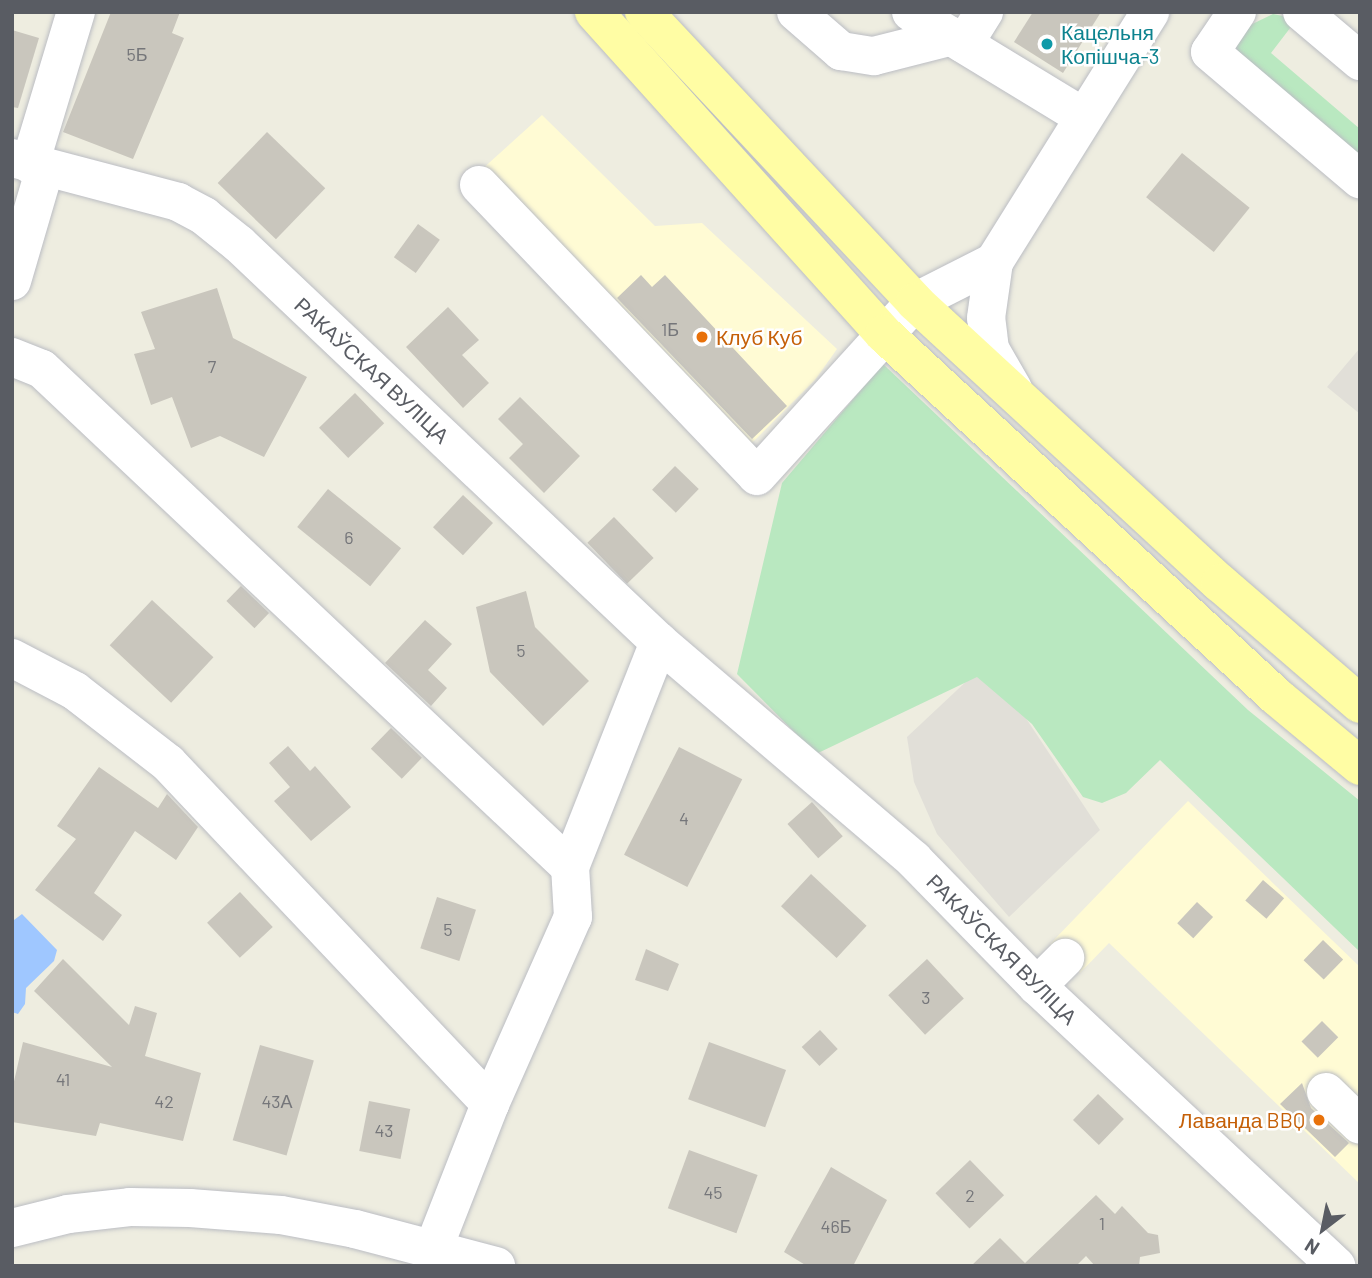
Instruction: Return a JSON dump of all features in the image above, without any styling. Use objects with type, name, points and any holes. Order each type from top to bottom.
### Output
[{"type":"main road","points":[[594,12],[884,334],[1277,697],[1360,766]]},
{"type":"main road","points":[[644,12],[915,302],[1220,583],[1360,704]]},
{"type":"main road","points":[[988,429],[1017,395]]},
{"type":"street","points":[[12,281],[29,163],[76,12]]},
{"type":"street","points":[[796,12],[841,51],[874,56],[967,31]]},
{"type":"street","points":[[911,12],[967,31],[1084,117]]},
{"type":"street","points":[[1017,395],[990,349],[986,318],[994,262],[1041,161],[1084,117],[1150,12]]},
{"type":"street","points":[[1237,12],[1210,52],[1360,179]]},
{"type":"street","points":[[1302,12],[1360,61]]},
{"type":"street","name":"РАКАЎСКАЯ ВУЛІЦА","points":[[29,163],[177,202],[204,216],[659,642],[914,860],[1037,986],[1336,1266]]},
{"type":"street","points":[[479,185],[757,476],[915,302],[994,262]]},
{"type":"street","points":[[12,356],[42,369],[570,867]]},
{"type":"street","points":[[435,1247],[490,1104],[573,917],[570,867],[659,642]]},
{"type":"street","points":[[12,658],[75,691],[168,763],[490,1104]]},
{"type":"street","points":[[1037,986],[1065,958]]},
{"type":"street","points":[[1326,1092],[1360,1125]]},
{"type":"street","points":[[12,1228],[105,1210],[190,1208],[281,1215],[435,1247],[496,1266]]},
{"type":"street","points":[[1344,1266],[1360,1250]]},
{"type":"shaded area","points":[[542,115],[655,226],[702,223],[837,349],[815,380],[726,469],[460,189]]},
{"type":"shaded area","points":[[1360,348],[1360,414],[1327,387]]},
{"type":"shaded area","points":[[988,661],[1100,830],[1009,917],[937,834],[914,782],[907,737]]},
{"type":"shaded area","points":[[1188,801],[1360,967],[1359,1183],[1109,943],[1080,973],[1050,944]]},
{"type":"green space","points":[[1273,14],[1297,19],[1271,53],[1360,129],[1360,160],[1237,57],[1236,43],[1244,28]]},
{"type":"green space","points":[[883,364],[1248,710],[1360,801],[1360,952],[1160,760],[1126,793],[1102,803],[1083,797],[1032,724],[977,677],[816,754],[737,674],[782,483]]},
{"type":"water","points":[[22,914],[57,950],[54,961],[26,988],[25,1004],[18,1014],[12,1012],[12,931],[14,920]]},
{"type":"building","points":[[111,12],[180,12],[172,33],[184,38],[133,159],[63,132]]},
{"type":"building","name":"Кацельня Копішча-3","points":[[1033,12],[1101,12],[1063,73],[1014,42]]},
{"type":"building","points":[[12,30],[39,38],[18,108],[12,107]]},
{"type":"building","points":[[267,132],[325,188],[276,239],[218,183]]},
{"type":"building","points":[[1182,153],[1250,208],[1214,252],[1146,197]]},
{"type":"building","points":[[418,224],[440,240],[416,273],[394,257]]},
{"type":"building","points":[[641,275],[652,287],[665,275],[787,406],[752,439],[617,298]]},
{"type":"building","points":[[217,288],[233,338],[307,377],[264,457],[220,436],[191,448],[172,397],[151,405],[134,354],[155,349],[141,312]]},
{"type":"building","points":[[448,307],[479,340],[462,355],[489,383],[463,408],[406,347]]},
{"type":"building","points":[[355,393],[384,423],[348,458],[319,428]]},
{"type":"building","points":[[520,397],[580,456],[544,493],[509,458],[523,444],[498,419]]},
{"type":"building","points":[[675,466],[699,489],[676,513],[652,490]]},
{"type":"building","points":[[328,489],[401,548],[370,586],[297,527]]},
{"type":"building","points":[[463,495],[493,523],[463,555],[433,527]]},
{"type":"building","points":[[614,517],[654,558],[627,584],[587,543]]},
{"type":"building","points":[[241,586],[269,613],[254,628],[226,601]]},
{"type":"building","points":[[526,591],[535,627],[589,681],[543,726],[490,672],[476,607]]},
{"type":"building","points":[[152,600],[213,657],[171,703],[110,645]]},
{"type":"building","points":[[425,620],[452,644],[428,670],[447,688],[431,706],[385,663]]},
{"type":"building","points":[[391,728],[422,758],[402,779],[371,749]]},
{"type":"building","points":[[288,746],[310,771],[315,766],[351,807],[311,841],[274,801],[290,787],[269,763]]},
{"type":"building","points":[[679,747],[742,779],[687,887],[624,855]]},
{"type":"building","points":[[99,767],[158,808],[167,794],[198,827],[176,860],[135,831],[94,893],[122,915],[103,941],[35,890],[76,839],[57,826]]},
{"type":"building","points":[[812,802],[843,836],[818,858],[787,824]]},
{"type":"building","points":[[811,874],[867,926],[837,958],[781,906]]},
{"type":"building","points":[[1263,880],[1284,898],[1266,919],[1245,900]]},
{"type":"building","points":[[240,892],[273,927],[240,958],[207,923]]},
{"type":"building","points":[[437,897],[476,910],[459,961],[420,948]]},
{"type":"building","points":[[1197,902],[1213,917],[1193,938],[1177,923]]},
{"type":"building","points":[[1323,940],[1343,959],[1324,980],[1304,960]]},
{"type":"building","points":[[646,949],[679,964],[668,991],[635,980]]},
{"type":"building","points":[[63,959],[129,1025],[135,1006],[157,1013],[145,1056],[201,1073],[183,1141],[100,1123],[96,1136],[12,1122],[12,1090],[23,1042],[112,1067],[34,991]]},
{"type":"building","points":[[927,959],[964,998],[925,1035],[888,995]]},
{"type":"building","points":[[1322,1021],[1338,1037],[1318,1058],[1301,1042]]},
{"type":"building","points":[[820,1030],[838,1049],[819,1066],[802,1047]]},
{"type":"building","points":[[709,1042],[786,1070],[765,1127],[688,1099]]},
{"type":"building","points":[[260,1045],[314,1060],[287,1156],[233,1140]]},
{"type":"building","name":"Лаванда BBQ","points":[[1302,1083],[1311,1108],[1349,1143],[1335,1157],[1280,1104]]},
{"type":"building","points":[[1098,1094],[1124,1119],[1099,1145],[1073,1120]]},
{"type":"building","points":[[369,1101],[410,1109],[400,1159],[359,1151]]},
{"type":"building","points":[[689,1150],[758,1175],[736,1233],[668,1208]]},
{"type":"building","points":[[970,1160],[1004,1195],[970,1229],[935,1193]]},
{"type":"building","points":[[831,1167],[887,1200],[853,1266],[807,1266],[784,1252]]},
{"type":"building","points":[[1096,1195],[1115,1214],[1122,1206],[1148,1233],[1158,1235],[1160,1253],[1140,1257],[1139,1266],[1095,1266],[1086,1256],[1076,1266],[971,1266],[1000,1238],[1025,1263]]},
{"type":"place","name":"Кацельня Копішча-3","points":[[1047,44]]},
{"type":"place","name":"Клуб Куб","points":[[702,337]]},
{"type":"place","name":"Лаванда BBQ","points":[[1319,1120]]}]
